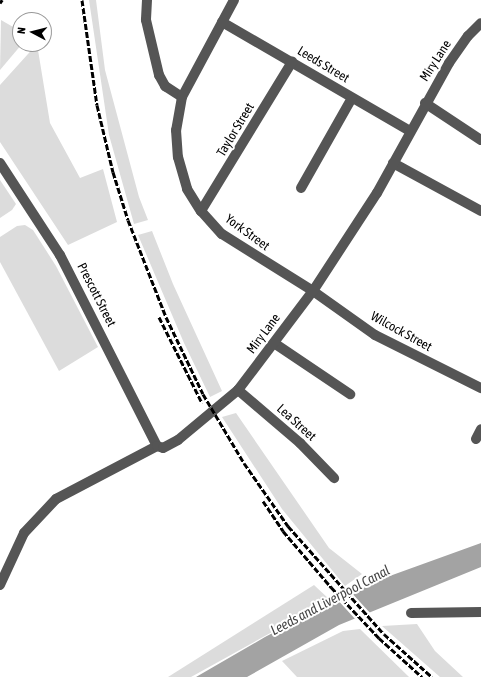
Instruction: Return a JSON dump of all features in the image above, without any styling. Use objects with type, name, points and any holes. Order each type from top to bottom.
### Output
[{"type":"street","points":[[147,0],[146,24],[159,75],[165,86],[182,97]]},
{"type":"street","name":"York Street","points":[[234,0],[182,97],[176,130],[178,157],[187,189],[201,211],[222,234],[313,291]]},
{"type":"street","name":"Leeds Street","points":[[222,22],[410,131]]},
{"type":"street","name":"Miry Lane","points":[[0,585],[24,533],[56,499],[157,446],[163,448],[184,437],[238,390],[313,291],[377,193],[424,103],[468,36],[481,23]]},
{"type":"street","name":"Taylor Street","points":[[201,211],[292,62]]},
{"type":"street","points":[[301,188],[352,98]]},
{"type":"street","points":[[424,103],[481,140]]},
{"type":"street","name":"Prescott Street","points":[[0,163],[60,255],[157,446]]},
{"type":"street","points":[[393,163],[481,211]]},
{"type":"street","name":"Wilcock Street","points":[[313,291],[375,335],[481,388]]},
{"type":"street","points":[[274,343],[350,394]]},
{"type":"street","name":"Lea Street","points":[[238,390],[300,443],[334,478]]},
{"type":"street","points":[[476,439],[481,429]]},
{"type":"street","points":[[411,613],[481,612]]},
{"type":"shaded area","points":[[89,0],[96,0],[105,70],[139,197],[148,220],[134,224],[109,135]]},
{"type":"shaded area","points":[[1,20],[12,26],[12,52],[15,52],[0,70]]},
{"type":"shaded area","points":[[30,52],[38,52],[50,123],[80,178],[103,169],[117,222],[68,245],[0,142],[0,85]]},
{"type":"shaded area","points":[[0,180],[16,204],[12,210],[0,218]]},
{"type":"shaded area","points":[[25,225],[33,230],[56,266],[98,347],[59,371],[0,262],[0,237],[17,226]]},
{"type":"shaded area","points":[[152,231],[173,284],[222,391],[210,397],[184,343],[138,235]]},
{"type":"shaded area","points":[[236,413],[329,548],[362,574],[345,586],[282,509],[222,417]]},
{"type":"shaded area","name":"Leeds and Liverpool Canal","points":[[481,543],[481,567],[339,625],[247,677],[196,677],[265,637],[362,586]]},
{"type":"shaded area","points":[[314,585],[330,600],[191,677],[168,677]]},
{"type":"shaded area","points":[[417,624],[435,651],[463,677],[440,677],[382,626]]},
{"type":"shaded area","points":[[360,629],[409,677],[297,677],[282,661],[343,631]]},
{"type":"pier","points":[[349,590],[371,614],[356,620],[335,597]]},
{"type":"railway","points":[[82,0],[97,105],[113,172],[128,220],[166,317],[203,394],[244,463],[288,526],[384,634],[432,677]]},
{"type":"railway","points":[[159,317],[202,403]]},
{"type":"railway","points":[[263,501],[283,531],[331,587],[379,638],[422,677]]}]
